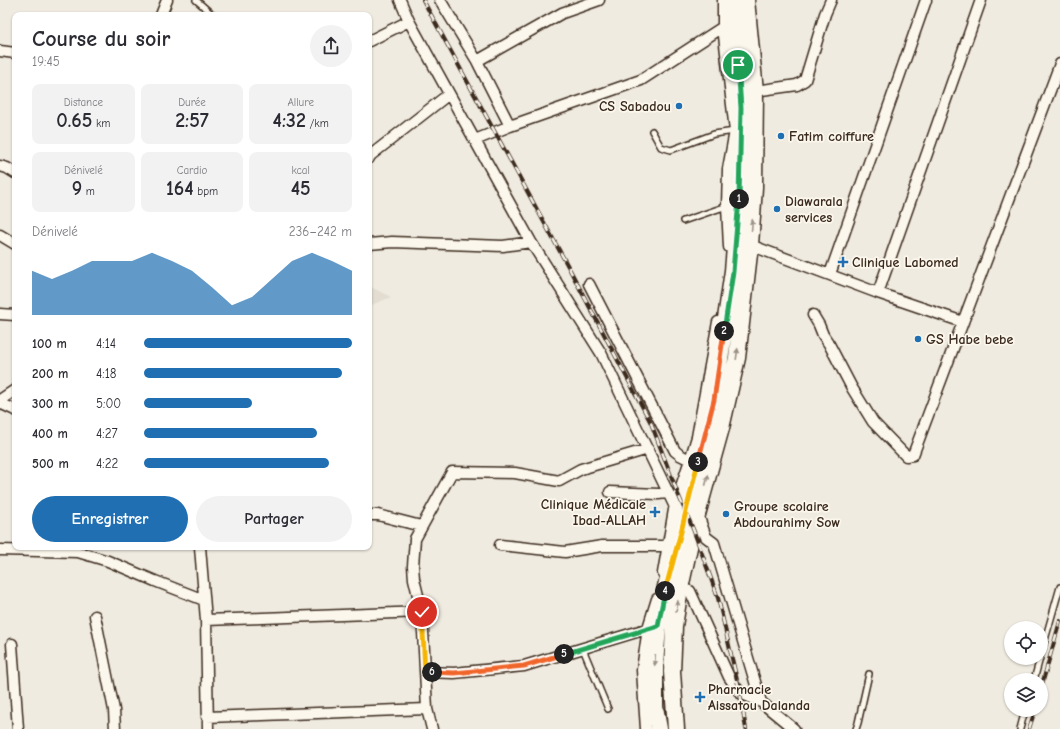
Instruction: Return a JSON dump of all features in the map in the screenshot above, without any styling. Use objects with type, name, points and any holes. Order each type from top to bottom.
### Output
[{"type":"main road","points":[[659,729],[655,708],[653,627],[681,532],[714,400],[733,272],[740,189],[741,108],[732,0]]},
{"type":"main road","points":[[676,729],[672,672],[674,626],[680,588],[693,529],[721,428],[737,358],[750,245],[754,188],[755,91],[746,0]]},
{"type":"street","points":[[162,12],[167,0]]},
{"type":"street","points":[[400,0],[409,21],[531,242],[601,353],[668,493],[675,504],[681,532]]},
{"type":"street","points":[[440,0],[477,61],[510,126]]},
{"type":"street","points":[[477,61],[562,13],[599,0]]},
{"type":"street","points":[[646,729],[642,670],[653,627],[675,504],[690,460],[698,430],[729,255],[727,206],[728,169],[735,131],[723,27],[723,0]]},
{"type":"street","points":[[755,91],[797,85],[805,80],[825,14],[831,0]]},
{"type":"street","points":[[830,274],[926,0]]},
{"type":"street","points":[[878,292],[981,0]]},
{"type":"street","points":[[372,39],[409,21]]},
{"type":"street","points":[[475,140],[510,126],[641,80],[723,27]]},
{"type":"street","points":[[0,51],[12,53]]},
{"type":"street","points":[[813,315],[852,388],[873,422],[906,456],[913,455],[1060,64]]},
{"type":"street","points":[[372,154],[449,94]]},
{"type":"street","points":[[0,166],[7,168],[12,172]]},
{"type":"street","points":[[0,235],[12,242]]},
{"type":"street","points":[[372,244],[392,242],[503,246],[531,242]]},
{"type":"street","points":[[750,245],[963,322]]},
{"type":"street","points":[[589,284],[676,451],[680,455],[690,460]]},
{"type":"street","points":[[0,314],[12,314]]},
{"type":"street","points":[[12,392],[0,402],[12,408]]},
{"type":"street","points":[[432,729],[427,709],[422,612],[414,578],[413,566],[415,539],[452,472],[515,473],[558,481],[581,469],[648,449]]},
{"type":"street","points":[[610,492],[668,493]]},
{"type":"street","points":[[372,515],[378,515],[421,526]]},
{"type":"street","points":[[698,515],[706,537],[714,543],[761,702]]},
{"type":"street","points":[[500,545],[565,552],[602,546],[667,546]]},
{"type":"street","points":[[0,550],[79,550],[204,600]]},
{"type":"street","points":[[200,550],[206,620],[208,729]]},
{"type":"street","points":[[680,588],[690,591],[729,677],[740,693],[761,702],[794,729]]},
{"type":"street","points":[[206,620],[422,612]]},
{"type":"street","points":[[95,616],[114,710],[115,729]]},
{"type":"street","points":[[425,672],[454,673],[524,666],[653,627]]},
{"type":"street","points":[[12,644],[18,729]]},
{"type":"street","points":[[207,717],[427,709]]},
{"type":"lane","points":[[196,0],[210,12]]},
{"type":"lane","points":[[652,131],[661,147],[671,150],[714,134],[735,131]]},
{"type":"lane","points":[[683,222],[727,206]]},
{"type":"lane","points":[[1048,629],[1060,587]]},
{"type":"lane","points":[[583,649],[608,709]]},
{"type":"lane","points":[[856,729],[869,674]]},
{"type":"lane","points":[[1020,729],[1023,717]]},
{"type":"shaded area","points":[[372,288],[391,297],[372,305]]},
{"type":"railway","points":[[423,0],[570,270],[651,423],[693,529],[718,598],[740,693],[746,729]]},
{"type":"railway","points":[[1045,673],[1060,621]]},
{"type":"railway","points":[[1029,729],[1033,717]]},
{"type":"place","name":"CS Sabadou","points":[[679,106]]},
{"type":"place","name":"Fatim coiffure","points":[[781,136]]},
{"type":"place","name":"Diawarala services","points":[[777,209]]},
{"type":"place","name":"Clinique Labomed","points":[[843,262]]},
{"type":"place","name":"GS Habe bebe","points":[[918,339]]},
{"type":"place","name":"Clinique Médicale Ibad-ALLAH","points":[[655,512]]},
{"type":"place","name":"Groupe scolaire Abdourahimy Sow","points":[[726,514]]},
{"type":"place","name":"Pharmacie Aissatou Dalanda","points":[[700,697]]},
{"type":"route","points":[[422,612],[425,672],[454,673],[524,666],[658,626],[667,582],[714,400],[733,272],[740,189],[741,108],[738,65]]}]
